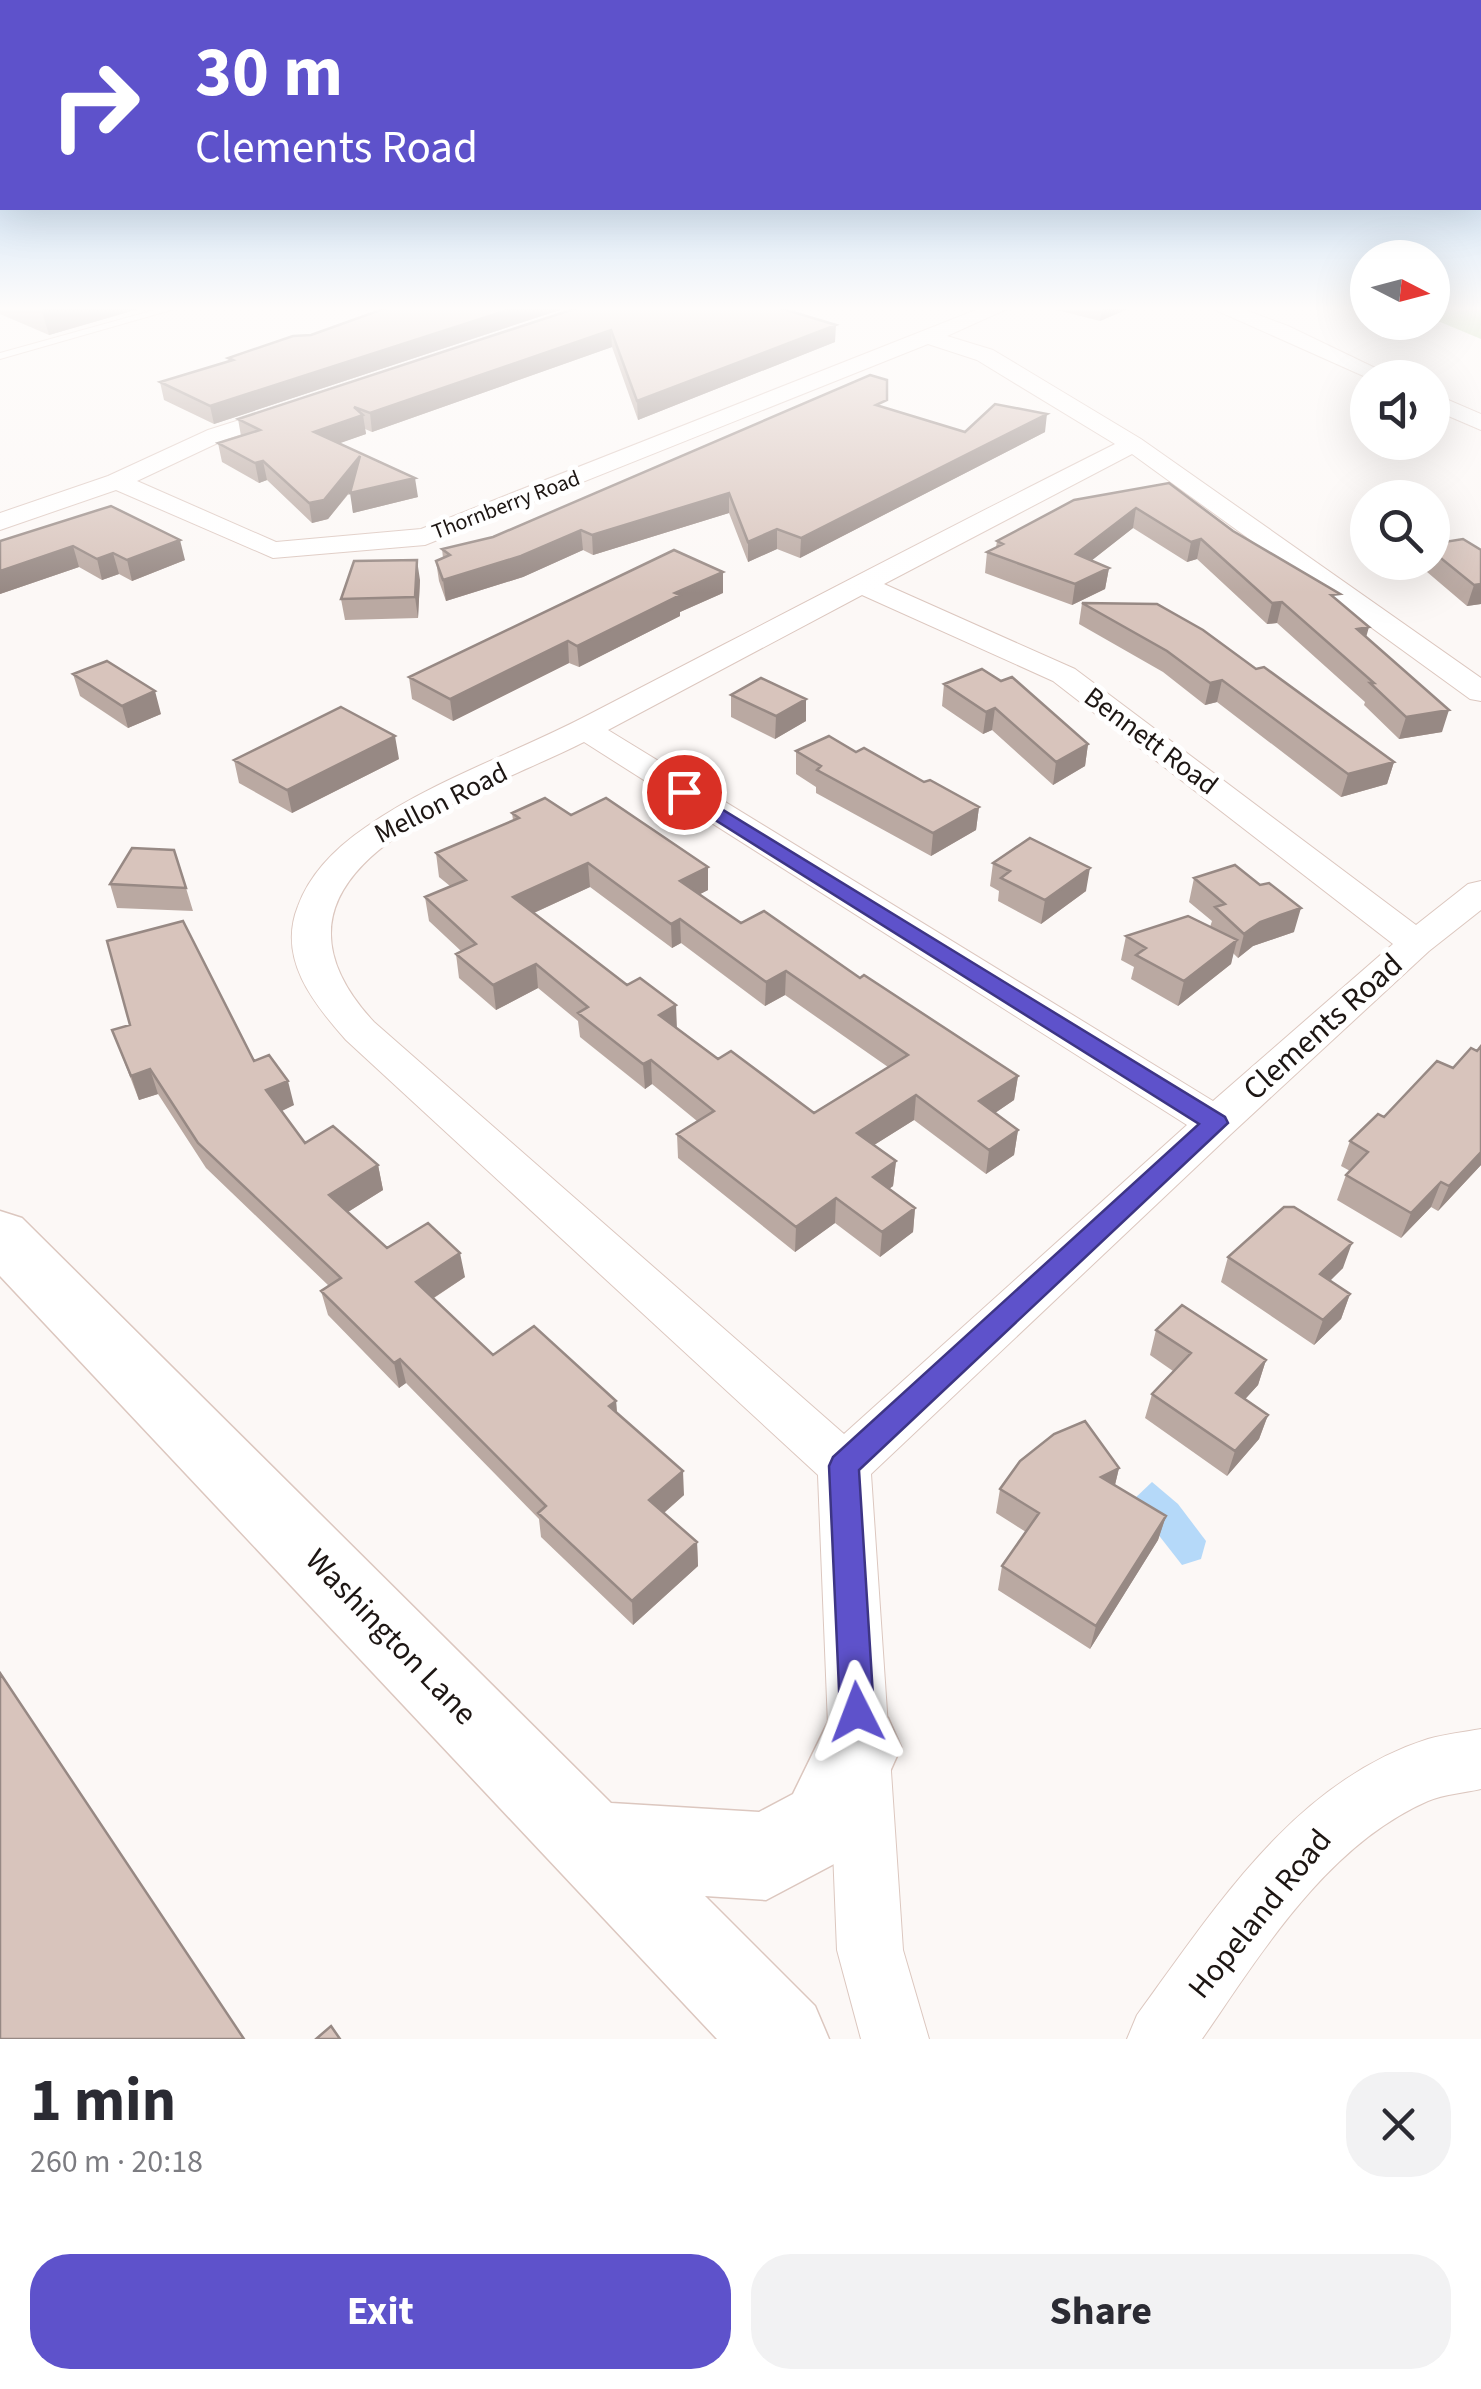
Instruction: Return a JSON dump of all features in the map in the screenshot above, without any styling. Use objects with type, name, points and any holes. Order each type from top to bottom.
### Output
[{"type":"main road","name":"Washington Lane","points":[[0,1235],[782,2039]]},
{"type":"main road","points":[[593,1846],[766,1856],[823,1824],[859,1747]]},
{"type":"street","name":"Thornberry Road","points":[[117,481],[273,550],[425,537],[766,403]]},
{"type":"street","points":[[1066,403],[1133,444],[1481,692]]},
{"type":"street","points":[[0,522],[117,481],[216,436],[307,405]]},
{"type":"street","points":[[1450,408],[1481,423]]},
{"type":"street","name":"Mellon Road","points":[[844,1466],[360,1031],[322,989],[312,964],[310,943],[318,903],[356,848],[392,824],[586,730],[860,582],[1133,444]]},
{"type":"street","name":"Bennett Road","points":[[860,582],[1064,675],[1416,943]]},
{"type":"street","points":[[586,730],[1216,1123]]},
{"type":"street","name":"Clements Road","points":[[844,1466],[1216,1123],[1416,943],[1481,892]]},
{"type":"street","points":[[844,1466],[870,1950],[895,2039]]},
{"type":"street","name":"Hopeland Road","points":[[1161,2039],[1238,1932],[1321,1834],[1355,1805],[1390,1787],[1466,1760],[1481,1759]]},
{"type":"water","points":[[1152,1482],[1178,1504],[1206,1541],[1201,1559],[1182,1565],[1132,1501]]},
{"type":"building","points":[[286,403],[399,403],[370,413],[354,407],[363,415],[314,432],[415,478],[350,493],[360,456],[324,500],[309,503],[263,461],[255,463],[218,443],[260,430],[238,419]]},
{"type":"building","points":[[804,403],[880,403],[876,405],[965,432],[995,404],[1047,414],[801,538],[777,529],[748,542],[729,493],[592,535],[581,530],[521,556],[443,580],[436,561],[450,555],[442,549],[493,537]]},
{"type":"building","points":[[1169,483],[1233,531],[1340,594],[1331,595],[1369,627],[1357,629],[1449,710],[1406,717],[1370,683],[1374,683],[1282,602],[1272,603],[1201,539],[1191,542],[1136,508],[1076,554],[1109,568],[1075,584],[987,552],[1003,544],[997,541],[1074,500]]},
{"type":"building","points":[[111,506],[180,540],[127,560],[113,553],[97,559],[73,546],[0,571],[0,541]]},
{"type":"building","points":[[1463,539],[1481,550],[1481,584],[1474,585],[1450,566],[1450,541]]},
{"type":"building","points":[[674,550],[723,572],[577,646],[568,641],[450,699],[409,677]]},
{"type":"building","points":[[417,560],[415,597],[341,599],[354,561]]},
{"type":"building","points":[[1082,603],[1157,604],[1203,630],[1256,669],[1264,667],[1394,762],[1348,774],[1222,680],[1210,683],[1167,651]]},
{"type":"building","points":[[107,661],[155,691],[122,706],[73,674]]},
{"type":"building","points":[[982,669],[1001,681],[1012,677],[1088,744],[1056,762],[995,708],[986,712],[944,684]]},
{"type":"building","points":[[761,678],[806,699],[776,716],[731,695]]},
{"type":"building","points":[[341,707],[395,736],[287,790],[234,760]]},
{"type":"building","points":[[829,736],[856,752],[864,748],[979,807],[933,833],[817,770],[821,766],[796,751]]},
{"type":"building","points":[[545,798],[571,815],[606,798],[708,867],[680,881],[741,923],[764,911],[860,978],[864,975],[1018,1076],[979,1101],[1018,1130],[989,1150],[916,1095],[857,1133],[896,1161],[873,1177],[915,1208],[882,1232],[836,1198],[796,1227],[677,1134],[714,1111],[651,1060],[643,1064],[578,1013],[588,1007],[536,964],[493,985],[456,954],[476,944],[425,897],[466,880],[436,853],[519,818],[512,813]],"holes":[[[588,863],[671,924],[680,919],[766,982],[786,971],[908,1055],[814,1113],[731,1051],[718,1059],[659,1015],[676,1005],[640,978],[627,985],[513,897]]]},
{"type":"building","points":[[1030,838],[1090,868],[1045,900],[1001,878],[1010,871],[993,863]]},
{"type":"building","points":[[132,848],[174,850],[186,888],[110,884]]},
{"type":"building","points":[[1235,865],[1260,885],[1269,883],[1301,908],[1260,922],[1244,934],[1215,907],[1225,904],[1194,878]]},
{"type":"building","points":[[1188,916],[1237,940],[1184,981],[1136,955],[1146,948],[1126,936]]},
{"type":"building","points":[[183,921],[254,1061],[269,1055],[288,1081],[266,1090],[305,1143],[333,1126],[378,1165],[329,1195],[387,1248],[428,1223],[460,1253],[416,1282],[493,1355],[534,1326],[616,1401],[609,1406],[683,1471],[649,1500],[697,1542],[632,1601],[538,1513],[546,1506],[400,1359],[394,1363],[321,1291],[341,1278],[198,1143],[150,1069],[131,1076],[112,1030],[130,1025],[107,941]]},
{"type":"building","points":[[1481,1046],[1481,1152],[1449,1186],[1441,1182],[1411,1213],[1346,1175],[1368,1152],[1350,1141],[1378,1114],[1384,1117],[1437,1061],[1453,1068],[1471,1048],[1477,1051]]},
{"type":"building","points":[[1284,1207],[1294,1207],[1352,1243],[1320,1274],[1350,1294],[1323,1320],[1228,1257]]},
{"type":"building","points":[[1182,1305],[1266,1360],[1236,1393],[1268,1415],[1235,1451],[1152,1394],[1191,1353],[1156,1330]]},
{"type":"building","points":[[1085,1421],[1119,1468],[1101,1477],[1166,1516],[1096,1626],[1002,1566],[1039,1513],[1000,1489],[1020,1461],[1054,1434]]},
{"type":"building","points":[[0,1673],[244,2039],[0,2039]]},
{"type":"building","points":[[331,2026],[340,2039],[316,2039]]},
{"type":"route","points":[[684,792],[1216,1123],[844,1466],[857,1712]]}]
